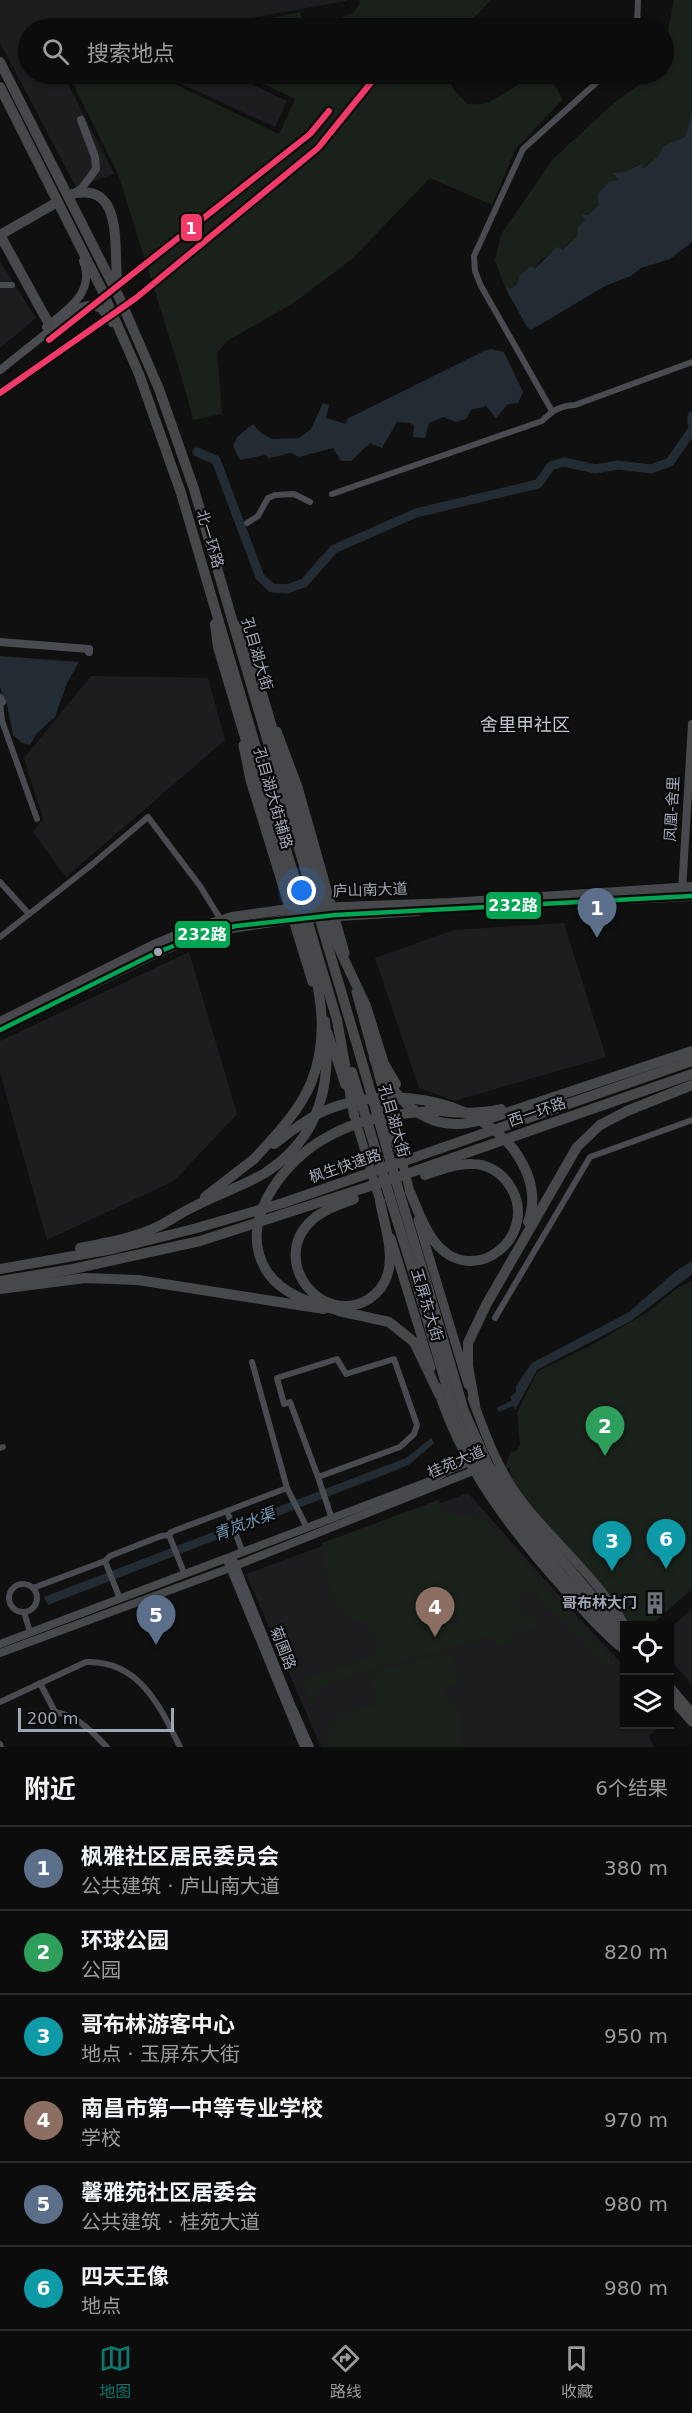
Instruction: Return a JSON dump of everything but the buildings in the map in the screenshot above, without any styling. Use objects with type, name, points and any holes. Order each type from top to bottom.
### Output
[{"type":"highway","name":"北一环路","points":[[0,62],[120,298],[159,389],[194,489],[218,573]]},
{"type":"highway","name":"北一环路","points":[[0,87],[101,288],[139,374],[181,493],[277,830],[337,1020]]},
{"type":"highway","points":[[72,195],[87,192],[94,194],[102,199],[112,216],[115,227],[115,269],[120,298]]},
{"type":"highway","points":[[51,326],[0,235],[54,204]]},
{"type":"highway","points":[[218,573],[249,649],[261,686],[296,824],[336,942],[366,1006],[384,1064],[395,1083],[410,1098],[436,1117]]},
{"type":"highway","name":"孔目湖大街","points":[[218,573],[296,824],[373,1100],[395,1196],[420,1280],[455,1414],[480,1469],[496,1494],[559,1572],[620,1641]]},
{"type":"highway","points":[[210,591],[218,647],[277,830],[318,981],[323,1028],[320,1056],[311,1084],[297,1108],[254,1159]]},
{"type":"highway","name":"庐山南大道","points":[[0,1022],[156,944],[220,920],[333,911],[687,892]]},
{"type":"highway","name":"庐山南大道","points":[[0,1030],[190,939],[291,914]]},
{"type":"highway","name":"孔目湖大街","points":[[337,1020],[358,1112],[395,1196]]},
{"type":"highway","points":[[0,1263],[121,1240],[158,1227],[194,1206],[245,1184],[285,1158],[311,1125],[323,1093],[328,1064],[325,1021]]},
{"type":"highway","points":[[439,1394],[414,1342],[389,1322],[308,1302],[293,1295],[275,1281],[266,1270],[260,1256],[257,1236],[260,1216],[273,1187],[301,1155],[320,1141],[339,1131],[382,1116],[436,1117],[492,1112],[574,1090],[692,1051]]},
{"type":"highway","points":[[374,1058],[393,1091],[408,1106],[436,1117]]},
{"type":"highway","name":"枫生快速路","points":[[0,1269],[113,1249],[198,1228],[283,1203],[692,1061]]},
{"type":"highway","name":"西一环路","points":[[392,1179],[692,1074]]},
{"type":"highway","points":[[475,1405],[468,1366],[468,1342],[577,1147],[600,1125],[627,1111],[692,1085]]},
{"type":"highway","points":[[194,1206],[302,1123],[323,1112],[345,1104],[392,1098],[425,1100],[457,1109],[485,1124],[506,1140],[522,1162],[533,1197],[532,1212],[518,1250]]},
{"type":"highway","points":[[373,1100],[399,1149]]},
{"type":"highway","points":[[476,1164],[492,1169],[503,1177],[514,1191],[518,1204],[515,1230],[506,1244],[494,1255],[482,1261],[468,1262],[452,1257],[434,1241],[424,1225],[395,1196],[390,1260],[384,1284],[375,1296],[363,1303],[337,1307],[313,1295],[303,1284],[295,1257],[296,1244],[301,1232],[310,1221],[331,1208],[362,1196],[392,1179],[420,1176],[456,1165],[476,1164]]},
{"type":"highway","name":"枫生快速路","points":[[0,1281],[83,1267],[201,1241],[392,1179]]},
{"type":"highway","points":[[0,1289],[85,1278],[109,1278],[138,1280],[340,1311]]},
{"type":"highway","name":"孔目湖大街","points":[[420,1280],[464,1411],[488,1465],[520,1511],[620,1629]]},
{"type":"main road","name":"孔目湖大街辅路","points":[[230,684],[250,780],[291,914]]},
{"type":"main road","name":"孔目湖大街辅路","points":[[261,686],[298,787],[333,911]]},
{"type":"main road","name":"凤凰-舍里","points":[[687,892],[692,724]]},
{"type":"main road","name":"玉屏东大街","points":[[333,911],[399,1149],[395,1196],[439,1394],[473,1472],[511,1528],[603,1632],[620,1647]]},
{"type":"main road","points":[[291,914],[325,1021],[358,1112]]},
{"type":"main road","name":"玉屏东大街","points":[[395,1196],[496,1461],[525,1505],[605,1598],[621,1621]]},
{"type":"main road","name":"桂苑大道","points":[[0,1644],[184,1575],[231,1563],[243,1553],[430,1481],[468,1462],[482,1458],[496,1461]]},
{"type":"main road","name":"桂苑大道","points":[[0,1653],[473,1472],[496,1461]]},
{"type":"main road","points":[[674,1693],[692,1713]]},
{"type":"main road","points":[[674,1702],[692,1722]]},
{"type":"street","points":[[638,0],[639,18]]},
{"type":"street","points":[[552,411],[481,285],[475,272],[474,256],[523,149],[595,84]]},
{"type":"street","points":[[72,195],[82,188],[96,169],[95,157],[81,120]]},
{"type":"street","points":[[0,370],[51,326],[75,302],[86,285],[85,266],[65,215]]},
{"type":"street","points":[[0,285],[12,285]]},
{"type":"street","points":[[0,364],[51,326],[78,308],[87,305],[100,308],[108,316],[139,374]]},
{"type":"street","points":[[332,494],[542,421],[552,411],[562,406],[575,405],[692,362]]},
{"type":"street","points":[[247,523],[258,516],[268,498],[275,495],[294,494],[310,502]]},
{"type":"street","points":[[0,644],[88,649],[89,652],[0,644]]},
{"type":"street","points":[[0,698],[2,721],[37,819]]},
{"type":"street","points":[[0,938],[147,817],[200,886],[220,920]]},
{"type":"street","points":[[0,882],[29,914]]},
{"type":"street","points":[[495,1318],[590,1157],[692,1120]]},
{"type":"street","points":[[318,1477],[400,1447],[414,1434],[417,1425],[394,1359],[346,1374],[337,1359],[277,1378],[284,1404],[290,1402],[332,1519]]},
{"type":"street","points":[[252,1362],[289,1491],[307,1528]]},
{"type":"street","points":[[184,1575],[170,1538],[171,1532],[289,1491]]},
{"type":"street","points":[[228,1514],[243,1553]]},
{"type":"street","points":[[30,1632],[24,1612],[12,1606],[10,1593],[20,1585],[33,1588],[105,1563],[110,1556],[161,1536],[170,1538]]},
{"type":"street","points":[[105,1563],[120,1599]]},
{"type":"street","name":"菊圃路","points":[[231,1563],[304,1747]]},
{"type":"street","name":"菊圃路","points":[[231,1563],[310,1747]]},
{"type":"street","points":[[24,1612],[32,1609],[36,1601],[33,1588]]},
{"type":"street","points":[[0,1702],[86,1662],[100,1662],[120,1668],[145,1688],[159,1704],[180,1747]]},
{"type":"street","points":[[40,1683],[55,1712],[83,1723],[107,1747]]},
{"type":"shaded area","points":[[0,0],[346,0],[251,18],[18,18],[18,77],[0,43]]},
{"type":"shaded area","points":[[359,0],[491,0],[474,18],[340,18],[353,13],[360,3]]},
{"type":"shaded area","points":[[674,0],[692,0],[692,112],[685,137],[664,145],[658,156],[642,170],[640,164],[625,172],[614,173],[620,180],[588,215],[581,215],[585,220],[578,235],[562,249],[557,248],[549,256],[541,259],[536,268],[519,277],[517,284],[512,288],[505,287],[495,261],[501,234],[553,159],[615,102],[640,84],[674,84],[674,18],[670,18]]},
{"type":"shaded area","points":[[300,12],[302,18],[271,18]]},
{"type":"shaded area","points":[[22,84],[68,84],[114,174],[76,187]]},
{"type":"shaded area","points":[[73,84],[175,84],[279,134],[295,99],[264,84],[451,84],[467,104],[477,104],[486,103],[519,84],[553,84],[562,100],[515,150],[492,205],[430,178],[352,259],[292,304],[227,341],[217,353],[222,414],[193,420],[118,174]]},
{"type":"shaded area","points":[[182,84],[251,84],[287,101],[275,127]]},
{"type":"shaded area","points":[[0,262],[36,318],[0,348]]},
{"type":"shaded area","points":[[91,676],[208,678],[225,740],[66,877],[33,832],[43,819],[24,758]]},
{"type":"shaded area","points":[[564,923],[606,1057],[454,1101],[419,1088],[375,958],[454,930]]},
{"type":"shaded area","points":[[189,952],[237,1114],[174,1181],[47,1240],[0,1073],[0,1041]]},
{"type":"shaded area","points":[[692,1281],[692,1589],[656,1621],[626,1621],[518,1492],[510,1473],[510,1467],[503,1471],[511,1452],[517,1450],[520,1445],[517,1412],[538,1371],[590,1346],[648,1312],[677,1288]]},
{"type":"shaded area","points":[[468,1493],[620,1662],[620,1729],[656,1729],[649,1736],[654,1747],[321,1747],[246,1574]]},
{"type":"shaded area","points":[[438,1500],[452,1514],[487,1520],[612,1661],[605,1666],[556,1614],[543,1605],[537,1592],[522,1590],[519,1602],[523,1613],[538,1618],[537,1625],[528,1632],[515,1630],[511,1642],[499,1647],[488,1637],[358,1673],[333,1683],[311,1703],[301,1680],[371,1658],[377,1647],[374,1637],[366,1626],[347,1616],[337,1604],[327,1579],[322,1543]]},
{"type":"shaded area","points":[[692,1609],[692,1685],[674,1664],[674,1625]]},
{"type":"shaded area","points":[[451,1651],[460,1681],[443,1686],[446,1695],[461,1714],[462,1747],[326,1747],[330,1726],[337,1720],[336,1715],[376,1704],[368,1674]]},
{"type":"water","points":[[692,112],[692,242],[670,259],[641,268],[631,276],[605,286],[531,330],[527,327],[505,287],[512,288],[530,266],[536,268],[557,247],[563,249],[578,235],[578,227],[585,220],[580,214],[588,215],[598,205],[598,194],[609,182],[619,180],[613,173],[625,172],[641,164],[643,169],[658,156],[664,145],[685,137]]},
{"type":"water","points":[[491,349],[504,352],[523,392],[518,403],[508,404],[496,418],[486,406],[471,410],[466,419],[456,422],[443,417],[429,423],[425,438],[413,437],[414,426],[411,423],[397,422],[382,448],[370,443],[351,461],[341,461],[333,448],[299,457],[291,453],[269,458],[266,455],[240,460],[233,446],[237,437],[253,424],[261,433],[272,439],[299,438],[311,429],[323,403],[329,405],[326,418],[346,424],[347,419]]},
{"type":"water","points":[[0,656],[79,662],[67,683],[55,717],[37,733],[30,745],[22,743],[13,735],[7,705],[0,687]]},
{"type":"water","points":[[692,1261],[692,1274],[631,1321],[537,1370],[515,1410],[510,1397],[516,1392],[516,1386],[532,1363],[629,1312],[676,1271]]},
{"type":"water","points":[[431,1438],[434,1443],[410,1464],[399,1469],[48,1605],[44,1597],[406,1458]]},
{"type":"waterway","points":[[692,416],[692,423]]},
{"type":"waterway","points":[[197,452],[216,460],[260,577],[272,588],[287,589],[304,583],[334,549],[416,513],[538,484],[551,466],[564,462],[595,469],[618,465],[651,469],[670,462],[692,430]]},
{"type":"waterway","name":"青岚水渠","points":[[500,1409],[517,1401]]},
{"type":"transit line","name":"1","points":[[0,393],[136,298],[318,148],[370,84]]},
{"type":"transit line","name":"1","points":[[49,340],[310,134],[329,111]]},
{"type":"transit line","name":"232路","points":[[0,1030],[158,952],[212,931],[236,926],[335,915],[692,896]]},
{"type":"place","name":"枫雅社区居民委员会","points":[[597,938]]},
{"type":"place","name":"环球公园","points":[[605,1456]]},
{"type":"place","name":"四天王像","points":[[666,1569]]},
{"type":"place","name":"哥布林游客中心","points":[[612,1571]]},
{"type":"place","name":"哥布林大门","points":[[655,1603]]},
{"type":"place","name":"南昌市第一中等专业学校","points":[[435,1637]]},
{"type":"place","name":"馨雅苑社区居委会","points":[[156,1645]]},
{"type":"district","name":"舍里甲社区","points":[[525,724]]}]
